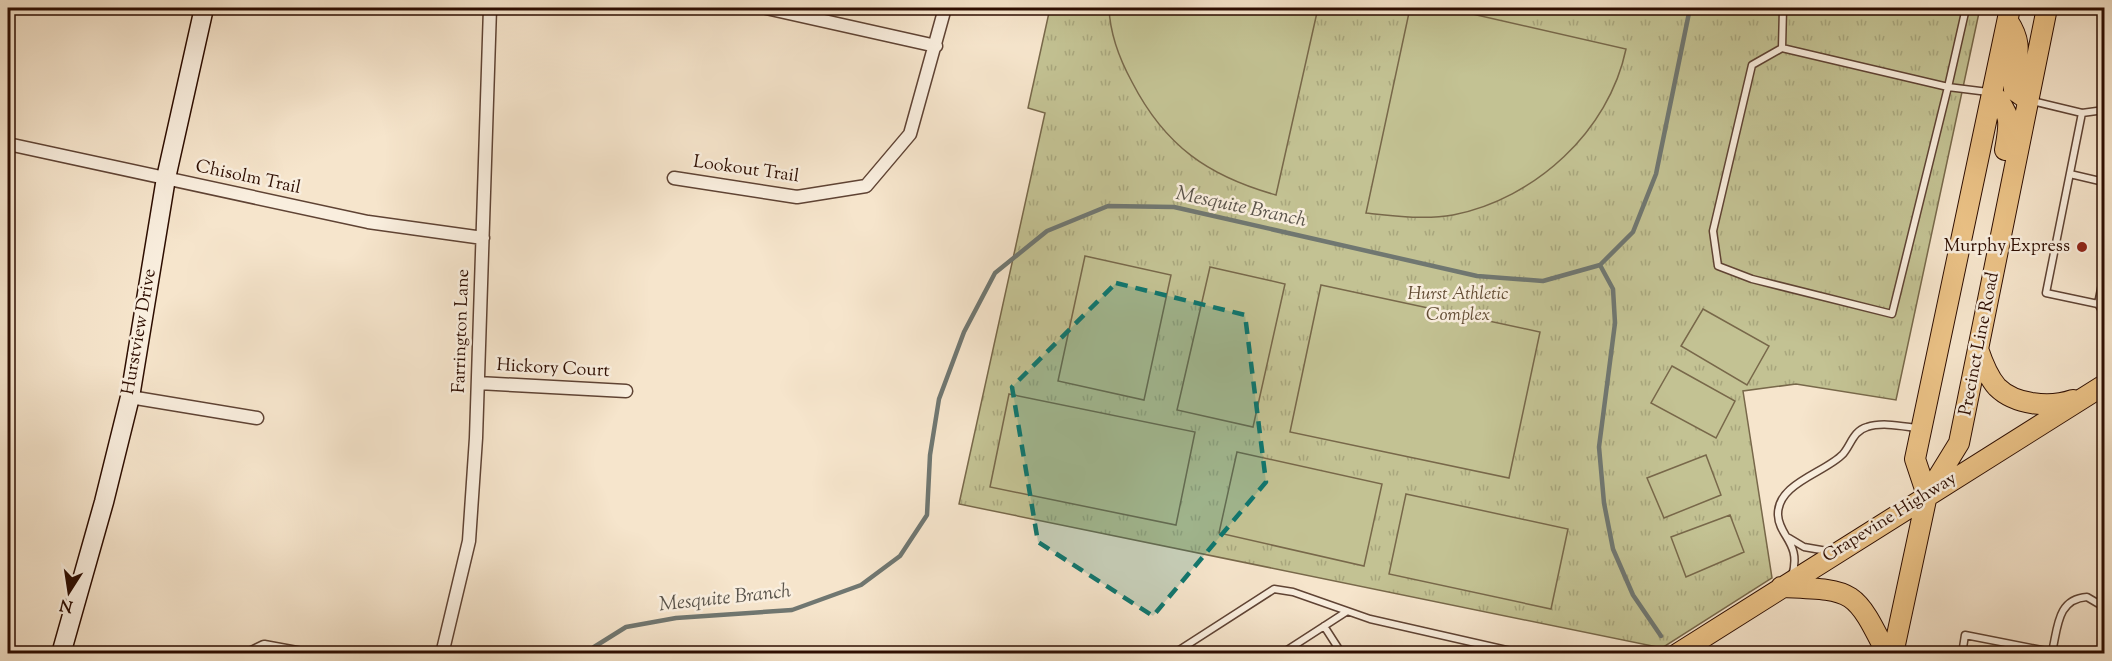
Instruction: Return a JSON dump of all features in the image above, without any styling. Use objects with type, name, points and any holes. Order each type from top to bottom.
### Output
[{"type":"main road","name":"Precinct Line Road","points":[[1893,654],[1927,495],[1959,443],[2047,8]]},
{"type":"main road","points":[[2009,14],[2018,36],[2014,90],[2028,100]]},
{"type":"main road","points":[[1927,495],[1915,459],[2009,14]]},
{"type":"main road","points":[[1992,93],[2009,115],[2003,180],[2007,208]]},
{"type":"main road","points":[[1978,349],[1983,363],[1998,388],[2032,405],[2062,404],[2098,388]]},
{"type":"main road","name":"Grapevine Highway","points":[[1677,654],[2098,388]]},
{"type":"main road","points":[[1785,585],[1828,589],[1848,594],[1860,604],[1887,654]]},
{"type":"street","name":"Hurstview Drive","points":[[61,654],[104,502],[130,397],[166,178],[204,8]]},
{"type":"street","name":"Farrington Lane","points":[[442,654],[469,541],[478,383],[490,8]]},
{"type":"street","points":[[766,8],[936,46]]},
{"type":"street","name":"Lookout Trail","points":[[674,178],[797,197],[866,186],[910,134],[945,8]]},
{"type":"street","name":"Chisolm Trail","points":[[8,144],[368,222],[483,238]]},
{"type":"street","name":"Hickory Court","points":[[478,383],[626,391]]},
{"type":"street","points":[[130,397],[257,418]]},
{"type":"street","points":[[250,654],[264,647],[302,654]]},
{"type":"lane","points":[[1782,48],[1783,8]]},
{"type":"lane","points":[[1966,8],[1948,87],[1892,314],[1752,279],[1718,266],[1713,231],[1752,65],[1782,48],[1948,87],[1992,93]]},
{"type":"lane","points":[[2028,100],[2082,113],[2104,110]]},
{"type":"lane","points":[[2082,113],[2046,293],[2098,304]]},
{"type":"lane","points":[[2070,174],[2103,181],[2104,170]]},
{"type":"lane","points":[[2104,274],[2098,304],[2104,314]]},
{"type":"lane","points":[[1785,585],[1794,567],[1794,552],[1778,517],[1780,506],[1790,490],[1843,454],[1854,436],[1866,427],[1887,425],[1921,428]]},
{"type":"lane","points":[[1788,538],[1804,547],[1821,552],[1840,550]]},
{"type":"lane","points":[[1176,653],[1274,589],[1293,592],[1346,612],[1524,654]]},
{"type":"lane","points":[[2052,652],[2065,606],[2071,600],[2087,597],[2104,607]]},
{"type":"lane","points":[[1281,654],[1346,612]]},
{"type":"lane","points":[[1324,626],[1342,654]]},
{"type":"lane","points":[[1962,654],[1965,635],[2062,654]]},
{"type":"lane","points":[[2099,654],[2104,643]]},
{"type":"highlighted area","points":[[1116,283],[1245,315],[1266,482],[1153,616],[1038,542],[1012,387]]},
{"type":"green space","name":"Hurst Athletic Complex","points":[[1050,8],[1980,8],[1896,400],[1796,384],[1743,391],[1772,578],[1662,648],[959,504],[1045,113],[1028,108]]},
{"type":"green space","points":[[1109,8],[1318,8],[1276,195],[1209,168],[1174,141],[1145,104],[1123,65],[1116,46]]},
{"type":"green space","points":[[1410,8],[1446,8],[1626,49],[1617,79],[1603,107],[1564,157],[1539,177],[1512,194],[1483,207],[1453,215],[1421,217],[1366,213]]},
{"type":"green space","points":[[1085,256],[1171,275],[1144,400],[1058,381]]},
{"type":"green space","points":[[1210,267],[1285,284],[1253,427],[1177,410]]},
{"type":"green space","points":[[1321,285],[1540,332],[1509,478],[1290,432]]},
{"type":"green space","points":[[1703,309],[1769,346],[1747,385],[1681,346]]},
{"type":"green space","points":[[1672,366],[1735,401],[1716,438],[1651,403]]},
{"type":"green space","points":[[1009,394],[1195,432],[1176,525],[990,487]]},
{"type":"green space","points":[[1237,452],[1382,484],[1364,566],[1219,533]]},
{"type":"green space","points":[[1706,455],[1721,495],[1664,518],[1647,478]]},
{"type":"green space","points":[[1406,494],[1568,529],[1551,609],[1389,574]]},
{"type":"green space","points":[[1730,515],[1744,552],[1686,577],[1671,537]]},
{"type":"waterway","name":"Mesquite Branch","points":[[591,654],[594,647],[626,627],[676,618],[792,610],[861,585],[900,556],[927,515],[930,455],[939,399],[964,332],[995,273],[1047,231],[1108,206],[1174,207],[1477,276],[1543,281],[1600,265],[1633,232],[1656,174],[1690,8]]},
{"type":"waterway","points":[[1600,265],[1613,289],[1615,323],[1599,447],[1604,503],[1613,549],[1633,595],[1661,636]]},
{"type":"place","name":"Murphy Express","points":[[2082,247]]}]
